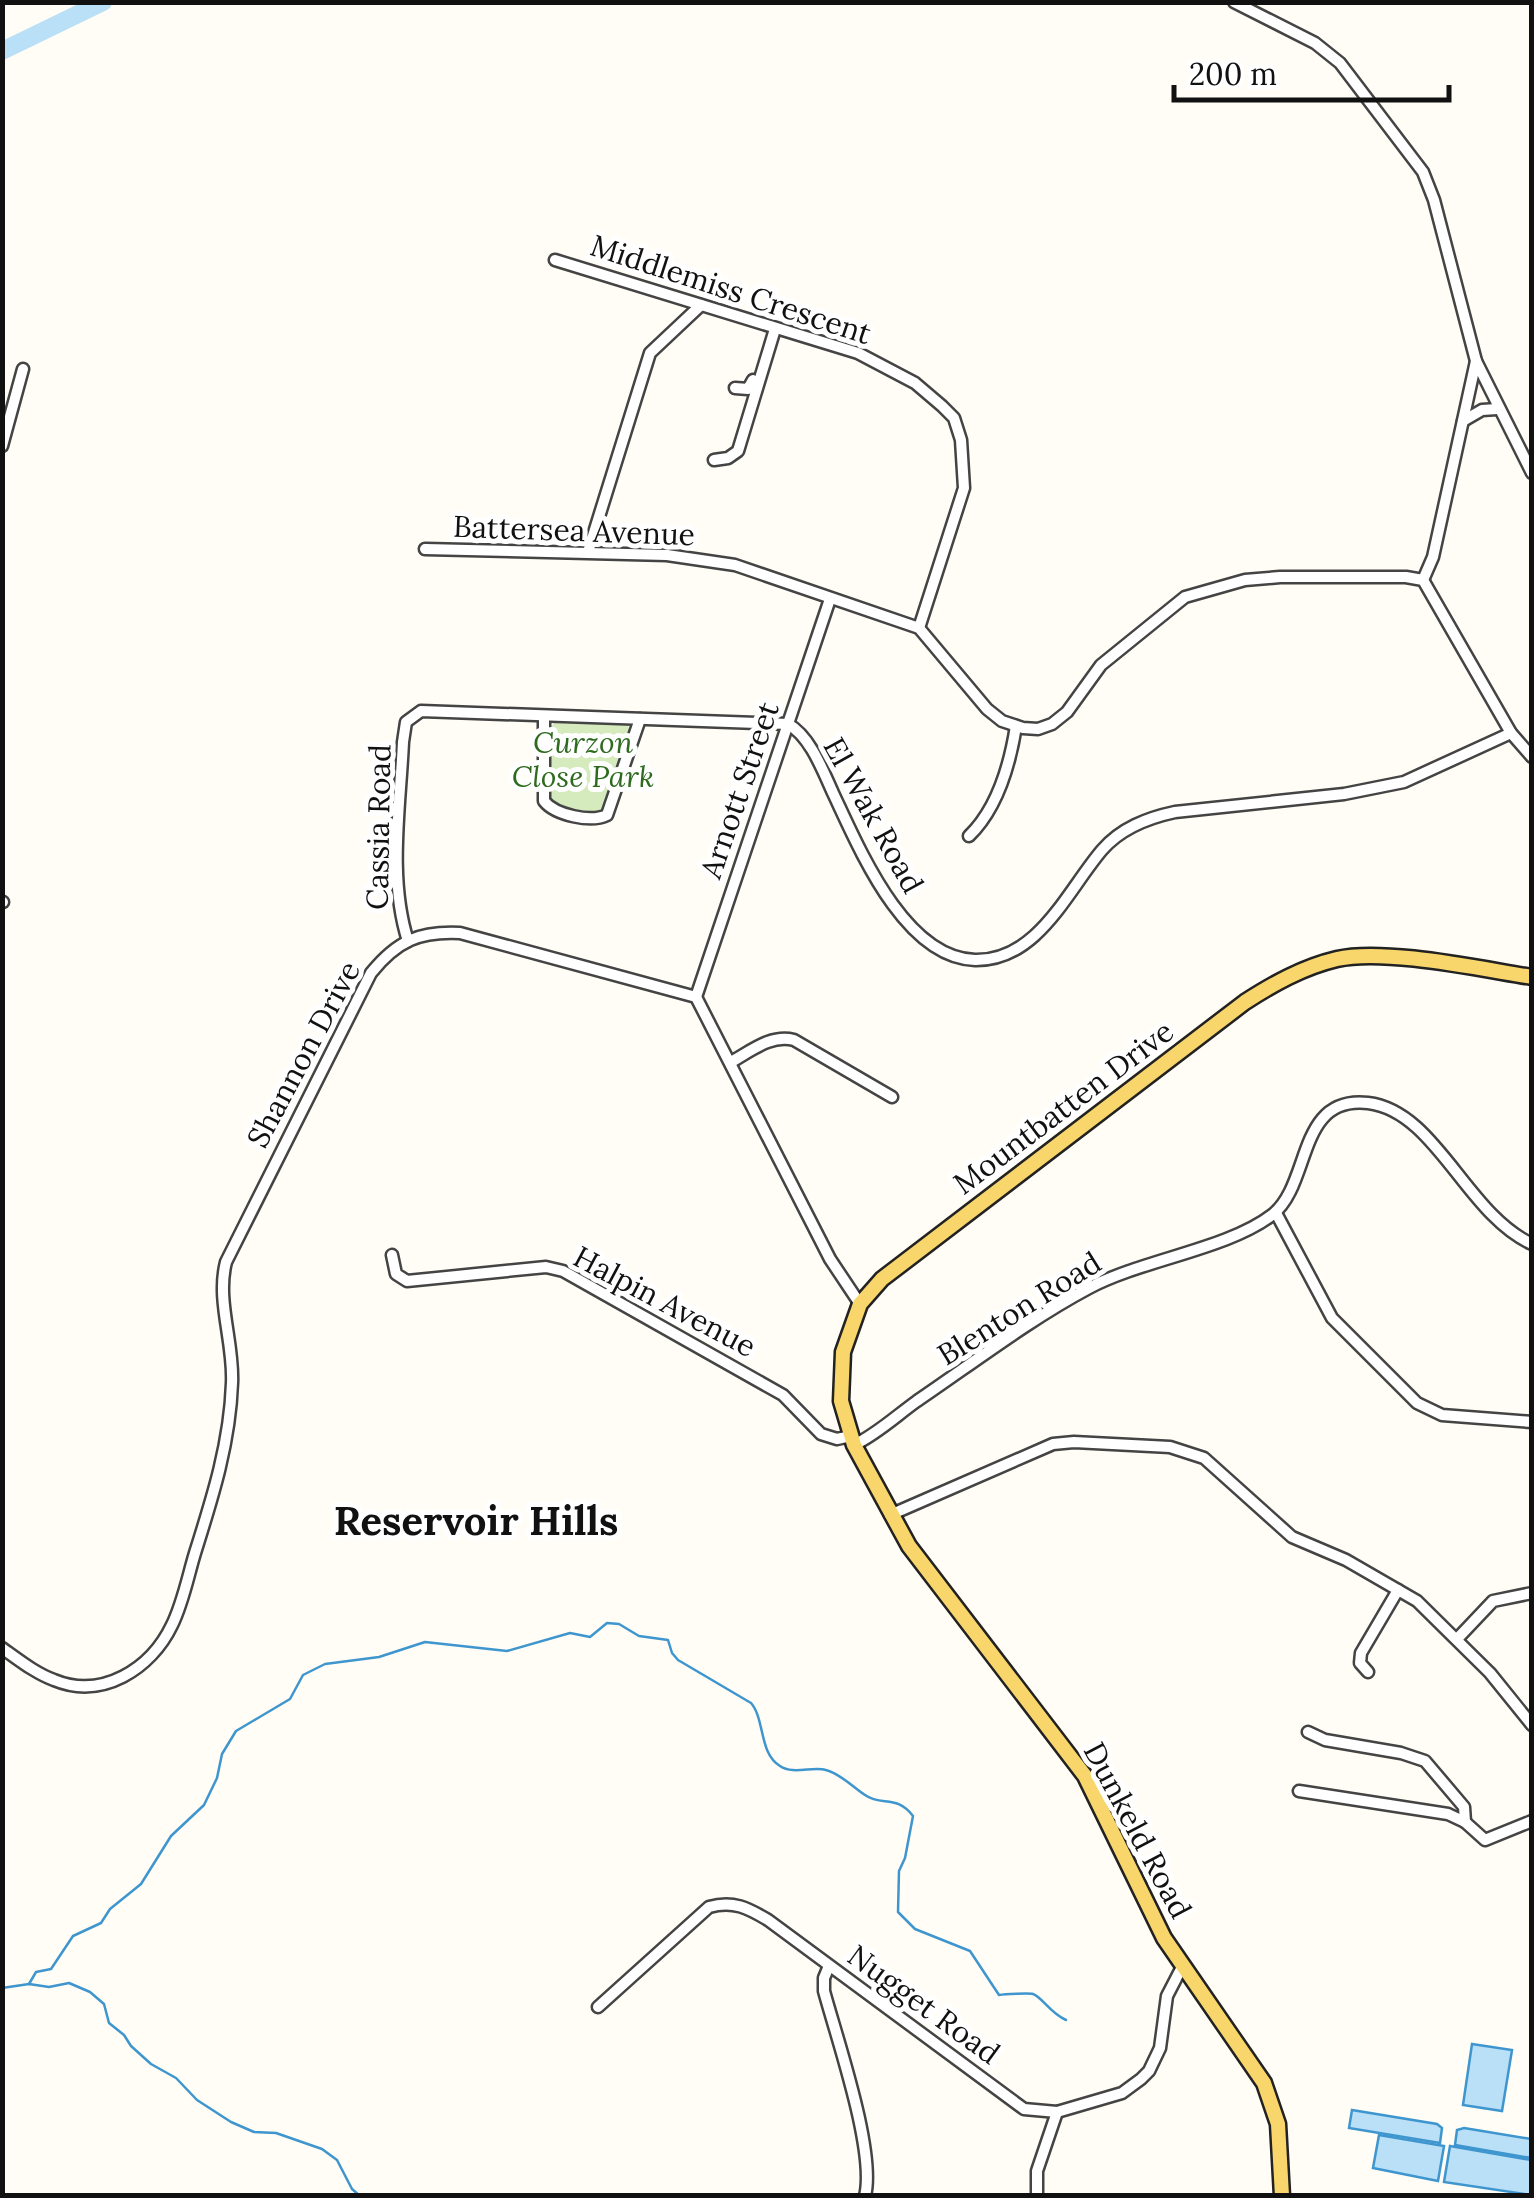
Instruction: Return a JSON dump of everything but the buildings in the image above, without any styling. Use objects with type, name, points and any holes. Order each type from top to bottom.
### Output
[{"type":"main road","name":"Mountbatten Drive","points":[[890,1514],[852,1440],[843,1413],[840,1374],[845,1342],[860,1304],[882,1278],[1244,1002],[1302,970],[1339,958],[1370,956],[1532,977]]},
{"type":"main road","name":"Dunkeld Road","points":[[890,1514],[916,1555],[1085,1776],[1164,1938],[1264,2083],[1278,2124],[1282,2196]]},
{"type":"street","points":[[1234,2],[1315,43],[1340,63],[1423,172],[1434,200],[1476,361],[1532,472]]},
{"type":"street","name":"Middlemiss Crescent","points":[[556,260],[858,354],[915,383],[954,418],[961,440],[964,488],[919,628]]},
{"type":"street","points":[[588,552],[650,353],[701,306]]},
{"type":"street","points":[[736,388],[748,390],[751,386],[772,328]]},
{"type":"street","points":[[714,460],[728,458],[738,451],[772,328]]},
{"type":"street","points":[[1423,580],[1433,557],[1476,361]]},
{"type":"street","points":[[2,446],[23,369]]},
{"type":"street","points":[[1462,422],[1482,410],[1497,409]]},
{"type":"street","name":"Battersea Avenue","points":[[426,549],[667,555],[735,565],[919,628]]},
{"type":"street","points":[[919,628],[972,694],[1002,721],[1038,729],[1067,712],[1101,665],[1185,597],[1245,580],[1280,577],[1384,575],[1423,580]]},
{"type":"street","points":[[1423,580],[1512,732],[1532,757]]},
{"type":"street","name":"Arnott Street","points":[[696,998],[830,599]]},
{"type":"street","name":"El Wak Road","points":[[412,715],[429,710],[788,724],[820,764],[889,900],[920,936],[946,954],[970,960],[1010,954],[1034,936],[1065,903],[1102,848],[1124,830],[1148,818],[1344,794],[1404,782],[1512,732]]},
{"type":"street","name":"Cassia Road","points":[[408,941],[399,914],[398,889],[402,742],[406,722],[412,715]]},
{"type":"street","points":[[544,717],[544,802],[555,810],[595,820],[607,816],[640,719]]},
{"type":"street","points":[[969,836],[1002,782],[1016,726]]},
{"type":"street","points":[[408,941],[432,932],[460,932],[696,998],[830,1259],[860,1304]]},
{"type":"street","name":"Shannon Drive","points":[[2,1648],[51,1679],[77,1686],[99,1684],[141,1666],[170,1630],[207,1518],[227,1440],[232,1367],[222,1288],[226,1262],[263,1182],[372,973],[408,941]]},
{"type":"street","points":[[731,1062],[773,1039],[794,1040],[892,1097]]},
{"type":"street","points":[[1532,1244],[1518,1238],[1488,1213],[1406,1116],[1366,1102],[1334,1110],[1320,1120],[1292,1186],[1276,1212],[1332,1318],[1417,1403],[1442,1415],[1532,1422]]},
{"type":"street","name":"Blenton Road","points":[[852,1440],[1093,1286],[1228,1237],[1276,1212]]},
{"type":"street","name":"Halpin Avenue","points":[[392,1255],[396,1274],[408,1281],[546,1267],[563,1271],[783,1394],[821,1434],[852,1440]]},
{"type":"street","points":[[890,1514],[1053,1444],[1170,1447],[1204,1458],[1292,1537],[1346,1560],[1418,1600],[1512,1698],[1532,1725]]},
{"type":"street","points":[[1368,1672],[1360,1663],[1361,1653],[1398,1590]]},
{"type":"street","points":[[1457,1639],[1493,1601],[1532,1593]]},
{"type":"street","points":[[1308,1732],[1325,1740],[1426,1761],[1464,1807],[1465,1822]]},
{"type":"street","points":[[1299,1791],[1448,1814],[1465,1822],[1484,1840],[1532,1820]]},
{"type":"street","name":"Nugget Road","points":[[598,2007],[700,1914],[720,1904],[748,1908],[1024,2108],[1057,2112]]},
{"type":"street","points":[[830,1966],[824,1978],[824,1991],[865,2148],[869,2180],[865,2196]]},
{"type":"street","points":[[1037,2196],[1036,2171],[1057,2112],[1122,2092],[1149,2071],[1160,2048],[1167,1996],[1182,1967]]},
{"type":"green space","name":"Curzon Close Park","points":[[554,723],[628,724],[630,733],[605,812],[597,815],[551,806],[545,797],[547,732]]},
{"type":"water","points":[[1472,2044],[1512,2050],[1502,2111],[1463,2105]]},
{"type":"water","points":[[1352,2110],[1437,2124],[1442,2128],[1440,2143],[1349,2128]]},
{"type":"water","points":[[1457,2130],[1531,2139],[1531,2158],[1455,2145]]},
{"type":"water","points":[[1379,2135],[1444,2146],[1438,2181],[1373,2168]]},
{"type":"water","points":[[1450,2146],[1531,2160],[1531,2195],[1444,2182]]},
{"type":"waterway","points":[[2,51],[103,2]]},
{"type":"waterway","points":[[29,1984],[36,1972],[51,1969],[73,1936],[101,1923],[110,1909],[141,1884],[171,1836],[204,1805],[217,1778],[222,1754],[236,1731],[290,1699],[303,1675],[325,1664],[379,1657],[425,1642],[507,1651],[570,1633],[590,1637],[607,1623],[619,1624],[639,1636],[668,1640],[678,1660],[751,1703],[765,1745],[780,1766],[791,1770],[826,1770],[871,1798],[907,1809],[913,1816],[899,1871],[898,1912],[915,1929],[970,1951],[999,1995],[1033,1994],[1066,2020]]},
{"type":"waterway","points":[[2,1988],[69,1983],[90,1992],[104,2004],[109,2023],[131,2046],[151,2064],[176,2078],[197,2100],[254,2132],[276,2133],[322,2149],[337,2160],[360,2196]]},
{"type":"district","name":"Reservoir Hills","points":[[476,1520]]}]
